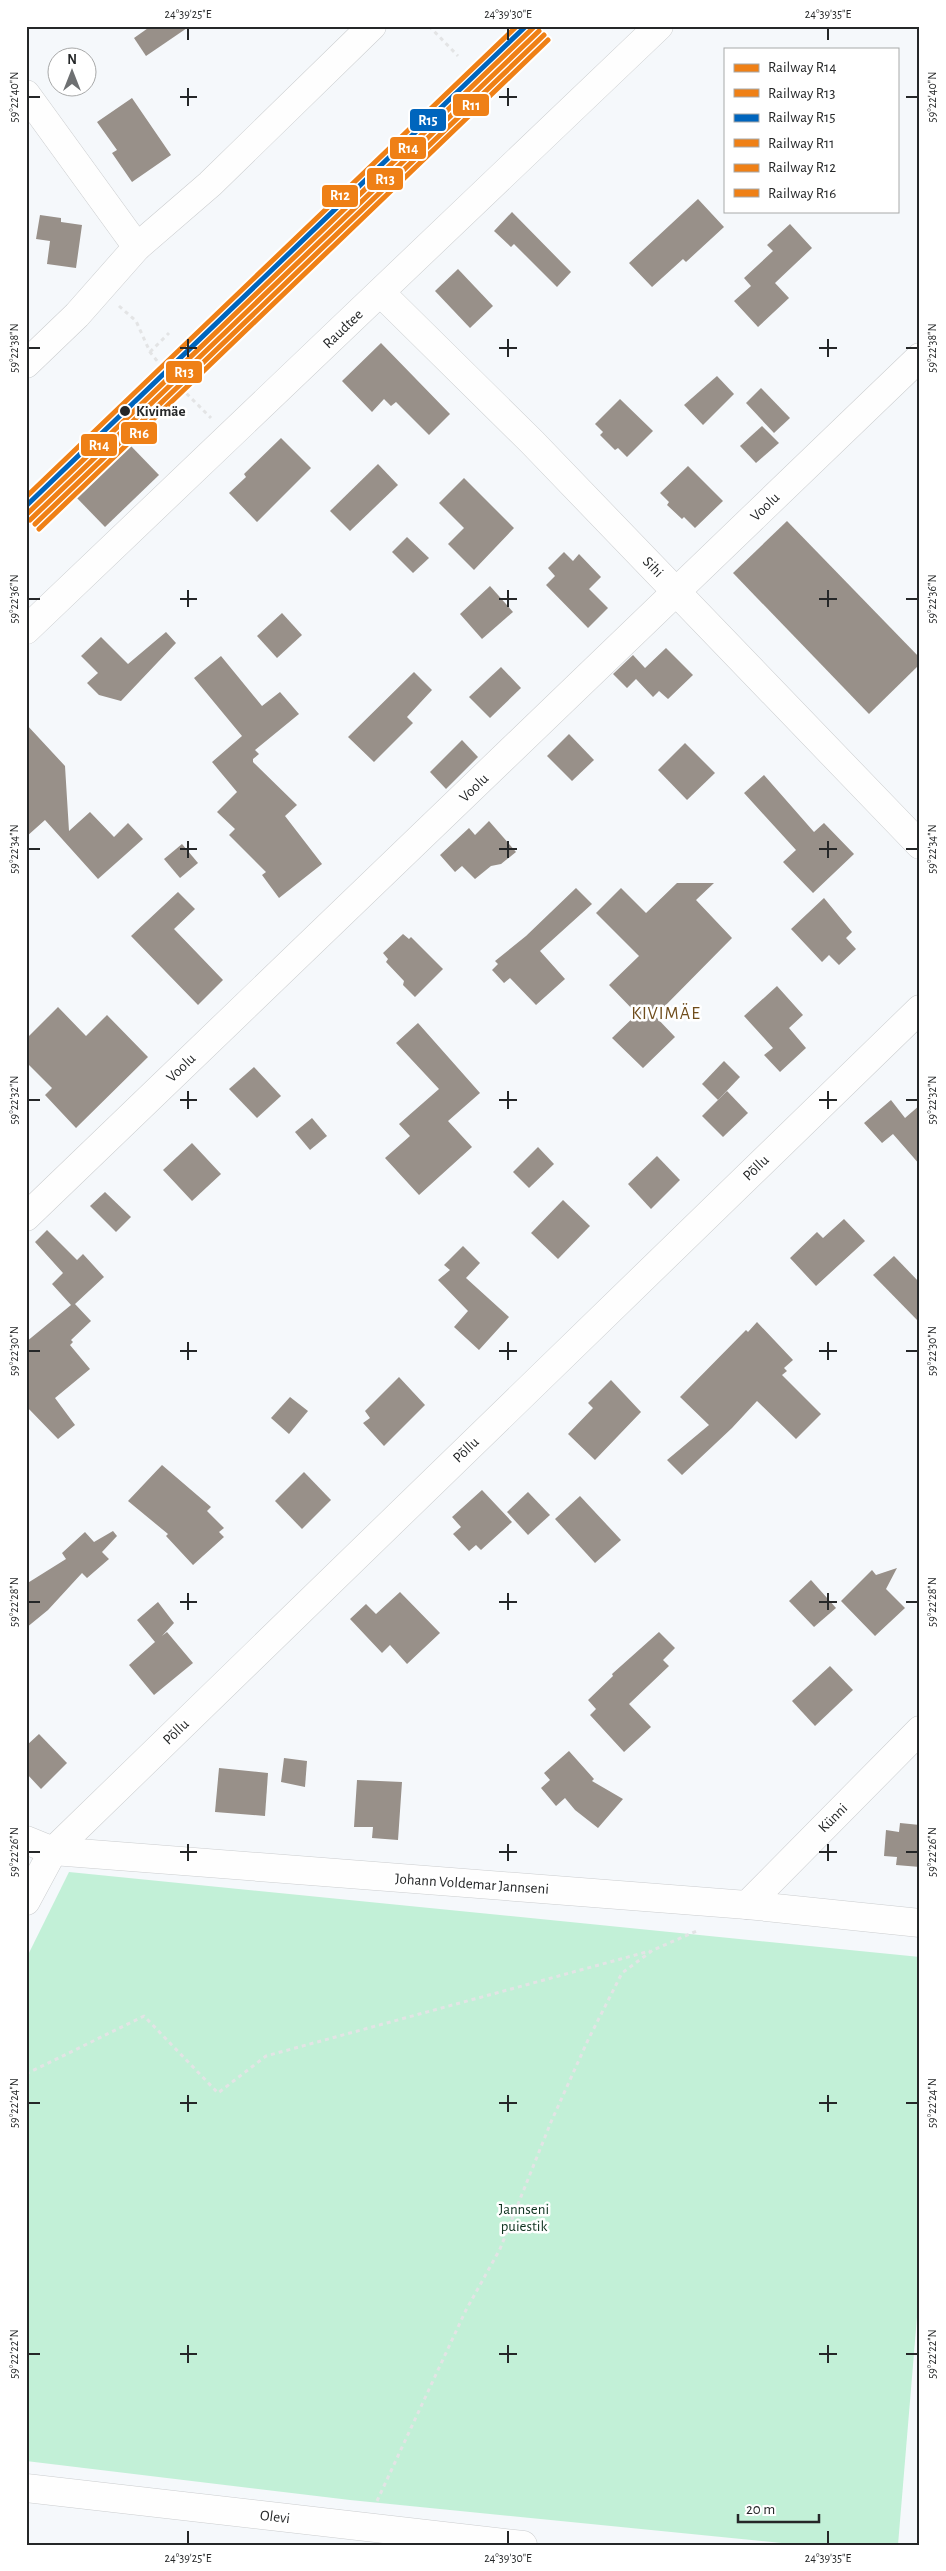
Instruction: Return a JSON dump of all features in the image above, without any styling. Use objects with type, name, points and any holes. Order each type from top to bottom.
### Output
[{"type":"street","points":[[26,364],[100,289],[137,247],[210,184],[372,26]]},
{"type":"street","name":"Raudtee","points":[[26,630],[659,26]]},
{"type":"street","points":[[26,94],[137,247]]},
{"type":"street","name":"Sihi","points":[[381,293],[532,442],[920,845]]},
{"type":"street","name":"Voolu","points":[[26,1217],[920,357]]},
{"type":"street","name":"Põllu","points":[[26,1901],[53,1851],[920,1009]]},
{"type":"street","name":"Künni","points":[[747,1905],[920,1730]]},
{"type":"street","name":"Johann Voldemar Jannseni","points":[[26,1840],[53,1851],[747,1905],[920,1923]]},
{"type":"street","name":"Olevi","points":[[26,2488],[360,2536],[523,2545]]},
{"type":"path","points":[[428,26],[458,56]]},
{"type":"path","points":[[100,289],[136,321],[150,352],[181,388],[230,436]]},
{"type":"path","points":[[150,352],[169,334]]},
{"type":"path","points":[[39,520],[181,388]]},
{"type":"path","points":[[26,2074],[144,2016],[218,2093],[266,2056],[652,1950],[703,1928]]},
{"type":"path","points":[[360,2536],[384,2489],[466,2310],[500,2249],[550,2122],[588,2040],[622,1973],[652,1950]]},
{"type":"green space","name":"Jannseni puiestik","points":[[69,1872],[920,1957],[920,2281],[898,2545],[801,2545],[350,2500],[26,2461],[26,1959]]},
{"type":"building","points":[[151,26],[190,26],[146,56],[134,38]]},
{"type":"building","points":[[132,98],[171,155],[132,182],[112,153],[117,150],[97,122]]},
{"type":"building","points":[[698,199],[724,227],[686,262],[683,259],[652,287],[629,263]]},
{"type":"building","points":[[512,212],[571,272],[557,287],[514,244],[511,247],[494,231]]},
{"type":"building","points":[[40,215],[61,218],[61,222],[82,225],[76,268],[47,264],[50,241],[36,239]]},
{"type":"building","points":[[790,224],[812,248],[775,283],[789,298],[758,327],[734,301],[751,286],[744,278],[773,251],[767,245]]},
{"type":"building","points":[[458,269],[493,306],[470,328],[435,291]]},
{"type":"building","points":[[381,343],[450,414],[429,435],[396,402],[391,406],[384,399],[372,412],[342,381]]},
{"type":"building","points":[[717,376],[734,394],[703,425],[684,405]]},
{"type":"building","points":[[761,388],[790,418],[774,433],[746,403]]},
{"type":"building","points":[[620,399],[653,431],[627,457],[618,448],[615,450],[600,435],[603,432],[595,424]]},
{"type":"building","points":[[762,426],[779,443],[756,463],[740,446]]},
{"type":"building","points":[[281,438],[311,468],[257,522],[229,493],[246,477],[244,474]]},
{"type":"building","points":[[129,444],[159,475],[105,527],[75,496]]},
{"type":"building","points":[[378,464],[398,485],[350,531],[330,511]]},
{"type":"building","points":[[688,466],[723,501],[695,528],[684,517],[682,519],[667,505],[669,502],[660,493]]},
{"type":"building","points":[[464,478],[514,528],[474,570],[448,544],[464,528],[439,503]]},
{"type":"building","points":[[787,521],[920,658],[920,664],[869,714],[733,573]]},
{"type":"building","points":[[407,537],[429,558],[413,573],[392,552]]},
{"type":"building","points":[[564,552],[573,561],[579,554],[601,577],[589,589],[608,608],[588,628],[546,585],[555,576],[548,568]]},
{"type":"building","points":[[490,586],[513,612],[482,639],[460,614]]},
{"type":"building","points":[[282,613],[302,635],[277,658],[257,636]]},
{"type":"building","points":[[166,632],[176,643],[121,701],[99,695],[87,683],[98,673],[81,656],[101,637],[128,664]]},
{"type":"building","points":[[666,648],[693,675],[668,699],[659,691],[653,697],[636,679],[627,688],[613,674],[633,655],[645,668]]},
{"type":"building","points":[[221,656],[262,706],[280,692],[299,714],[255,750],[259,754],[253,759],[253,762],[297,805],[285,816],[322,864],[279,898],[262,875],[266,872],[229,835],[235,829],[217,812],[237,792],[212,762],[242,736],[194,678]]},
{"type":"building","points":[[501,667],[521,688],[490,718],[469,697]]},
{"type":"building","points":[[414,672],[432,690],[407,717],[413,723],[374,762],[348,737]]},
{"type":"building","points":[[26,724],[65,766],[69,831],[90,812],[114,837],[128,823],[143,839],[98,879],[45,820],[26,837]]},
{"type":"building","points":[[569,734],[594,760],[572,781],[547,756]]},
{"type":"building","points":[[462,740],[478,757],[446,789],[430,772]]},
{"type":"building","points":[[685,743],[715,773],[687,800],[658,770]]},
{"type":"building","points":[[764,775],[814,832],[824,823],[854,854],[813,893],[783,862],[796,850],[744,793]]},
{"type":"building","points":[[489,821],[516,852],[501,864],[491,866],[475,879],[462,866],[455,872],[440,855],[469,828],[475,835]]},
{"type":"building","points":[[182,844],[198,863],[180,878],[164,859]]},
{"type":"building","points":[[677,883],[714,883],[696,900],[732,938],[655,1016],[675,1037],[643,1068],[612,1038],[637,1014],[609,985],[639,956],[596,913],[621,888],[646,913]]},
{"type":"building","points":[[576,888],[592,904],[540,951],[565,979],[536,1005],[510,978],[504,983],[492,970],[498,964],[495,961],[526,936]]},
{"type":"building","points":[[178,892],[195,909],[174,929],[223,980],[198,1005],[131,936]]},
{"type":"building","points":[[824,898],[852,932],[846,938],[856,949],[839,965],[829,955],[822,962],[791,929]]},
{"type":"building","points":[[403,934],[409,939],[411,937],[443,969],[415,997],[403,985],[404,981],[386,962],[388,959],[383,953]]},
{"type":"building","points":[[777,986],[803,1015],[789,1028],[806,1048],[780,1072],[764,1055],[773,1048],[744,1016]]},
{"type":"building","points":[[58,1007],[86,1036],[107,1015],[148,1057],[76,1128],[45,1095],[52,1088],[26,1062],[26,1039]]},
{"type":"building","points":[[418,1023],[480,1093],[448,1121],[472,1147],[419,1195],[385,1158],[410,1136],[399,1124],[439,1089],[396,1043]]},
{"type":"building","points":[[724,1061],[740,1077],[718,1100],[702,1084]]},
{"type":"building","points":[[254,1067],[281,1096],[257,1118],[229,1089]]},
{"type":"building","points":[[727,1091],[748,1113],[723,1137],[702,1116]]},
{"type":"building","points":[[891,1100],[905,1118],[920,1105],[920,1165],[893,1134],[882,1143],[864,1123]]},
{"type":"building","points":[[312,1118],[327,1136],[310,1150],[295,1132]]},
{"type":"building","points":[[192,1143],[221,1174],[192,1201],[163,1170]]},
{"type":"building","points":[[538,1147],[554,1164],[529,1188],[513,1172]]},
{"type":"building","points":[[657,1156],[680,1180],[651,1209],[628,1184]]},
{"type":"building","points":[[105,1192],[131,1217],[116,1232],[90,1206]]},
{"type":"building","points":[[563,1200],[590,1226],[558,1259],[531,1233]]},
{"type":"building","points":[[844,1219],[865,1241],[816,1286],[790,1258],[817,1232],[823,1238]]},
{"type":"building","points":[[47,1230],[77,1260],[83,1254],[104,1277],[75,1304],[91,1321],[71,1340],[73,1342],[70,1345],[90,1369],[55,1398],[75,1425],[58,1439],[26,1406],[26,1342],[71,1305],[52,1284],[63,1273],[35,1242]]},
{"type":"building","points":[[463,1246],[480,1263],[466,1278],[509,1317],[479,1350],[454,1327],[468,1311],[438,1280],[450,1270],[444,1265]]},
{"type":"building","points":[[894,1256],[920,1283],[920,1323],[873,1275]]},
{"type":"building","points":[[757,1322],[793,1360],[784,1368],[787,1371],[782,1375],[821,1414],[796,1439],[757,1401],[732,1428],[682,1475],[667,1460],[709,1425],[680,1397],[746,1330],[748,1332]]},
{"type":"building","points":[[399,1377],[425,1405],[384,1446],[363,1423],[370,1418],[365,1411]]},
{"type":"building","points":[[611,1380],[641,1412],[595,1460],[568,1434],[593,1408],[588,1403]]},
{"type":"building","points":[[290,1397],[308,1411],[289,1434],[271,1418]]},
{"type":"building","points":[[162,1465],[211,1507],[207,1511],[224,1528],[219,1532],[224,1537],[193,1565],[166,1536],[168,1534],[128,1501]]},
{"type":"building","points":[[304,1472],[331,1500],[302,1529],[275,1501]]},
{"type":"building","points":[[482,1490],[512,1522],[481,1550],[476,1545],[469,1551],[453,1534],[461,1527],[452,1517]]},
{"type":"building","points":[[528,1492],[550,1515],[528,1535],[507,1512]]},
{"type":"building","points":[[580,1496],[621,1540],[595,1563],[555,1519]]},
{"type":"building","points":[[113,1531],[117,1536],[102,1552],[109,1559],[87,1578],[82,1573],[48,1610],[26,1628],[26,1584],[66,1559],[62,1553],[85,1532],[94,1542]]},
{"type":"building","points":[[897,1568],[886,1589],[905,1608],[875,1636],[841,1601],[872,1570],[876,1575]]},
{"type":"building","points":[[811,1580],[836,1608],[814,1627],[789,1601]]},
{"type":"building","points":[[400,1592],[440,1633],[407,1664],[390,1645],[382,1653],[350,1619],[366,1604],[376,1614]]},
{"type":"building","points":[[158,1602],[174,1623],[162,1636],[167,1632],[193,1663],[154,1695],[129,1665],[155,1642],[137,1620]]},
{"type":"building","points":[[659,1632],[675,1648],[663,1660],[669,1666],[629,1704],[651,1727],[624,1752],[590,1715],[596,1709],[588,1700],[613,1676],[612,1674]]},
{"type":"building","points":[[830,1666],[853,1690],[815,1726],[792,1701]]},
{"type":"building","points":[[39,1734],[67,1763],[41,1789],[26,1773],[26,1746]]},
{"type":"building","points":[[569,1751],[594,1779],[592,1781],[623,1799],[598,1828],[575,1810],[565,1798],[556,1806],[541,1788],[550,1780],[544,1773]]},
{"type":"building","points":[[284,1758],[307,1761],[305,1787],[281,1782]]},
{"type":"building","points":[[219,1768],[268,1773],[265,1816],[215,1812]]},
{"type":"building","points":[[357,1780],[402,1782],[398,1840],[372,1838],[373,1827],[354,1827]]},
{"type":"building","points":[[900,1823],[920,1825],[920,1867],[896,1865],[897,1857],[884,1856],[886,1830],[899,1832]]},
{"type":"rail line","name":"R12","points":[[26,497],[517,26]]},
{"type":"rail line","name":"R15","points":[[26,506],[526,26]]},
{"type":"rail line","name":"R14","points":[[26,515],[535,26]]},
{"type":"rail line","name":"R13","points":[[30,520],[539,31]]},
{"type":"rail line","name":"R11","points":[[35,524],[544,35]]},
{"type":"rail line","name":"R16","points":[[39,529],[548,40]]},
{"type":"place","name":"Kivimäe","points":[[125,411]]},
{"type":"district","name":"KIVIMÄE","points":[[666,1014]]}]
